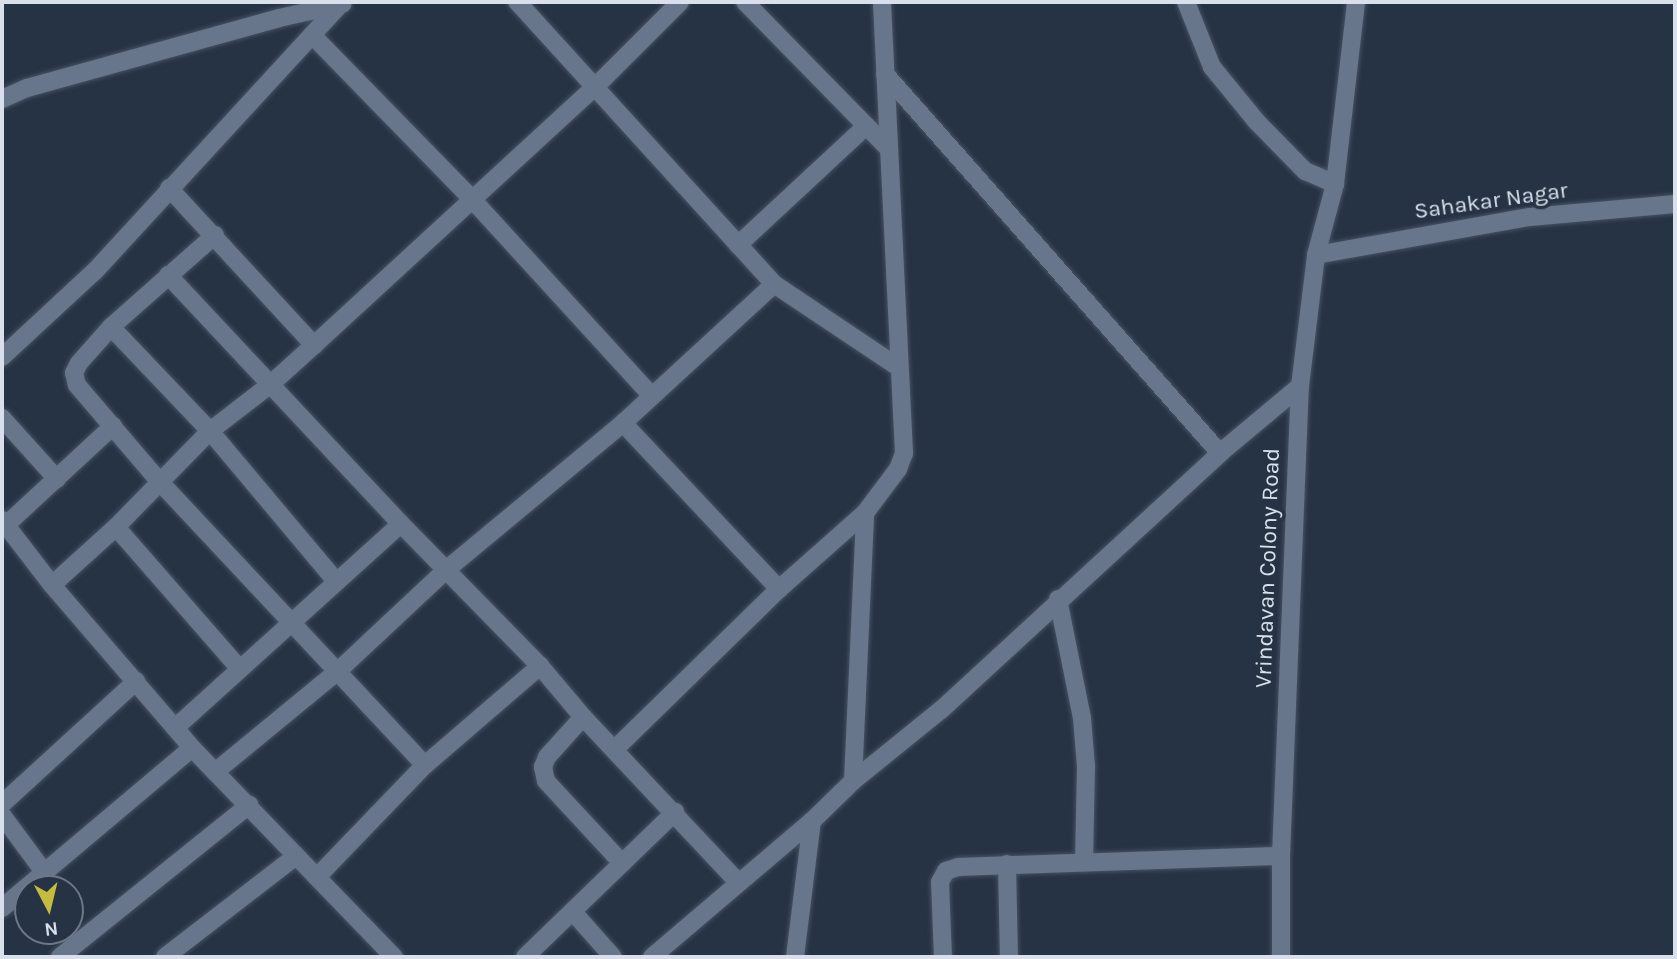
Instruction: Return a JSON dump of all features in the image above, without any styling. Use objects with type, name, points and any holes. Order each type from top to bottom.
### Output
[{"type":"street","points":[[516,2],[774,284],[898,367]]},
{"type":"street","points":[[52,585],[116,527],[210,431],[272,383],[314,345],[595,87],[680,2]]},
{"type":"street","points":[[745,2],[888,148]]},
{"type":"street","points":[[616,748],[779,589],[865,513],[898,469],[904,453],[882,2]]},
{"type":"street","points":[[1186,2],[1212,67],[1250,113],[1305,171],[1335,184]]},
{"type":"street","name":"Vrindavan Colony Road","points":[[1281,957],[1281,856],[1300,386],[1316,255],[1335,184],[1356,2]]},
{"type":"street","points":[[2,357],[95,271],[342,4]]},
{"type":"street","points":[[2,99],[27,88],[279,18],[342,4]]},
{"type":"street","points":[[312,35],[471,198],[652,396]]},
{"type":"street","points":[[884,74],[1220,453]]},
{"type":"street","points":[[738,244],[866,126]]},
{"type":"street","points":[[169,188],[314,345]]},
{"type":"street","name":"Sahakar Nagar","points":[[1316,255],[1530,217],[1675,204]]},
{"type":"street","points":[[215,235],[111,327],[79,363],[74,373],[77,384],[159,481],[425,765]]},
{"type":"street","points":[[168,275],[272,383],[401,524],[540,666],[738,882]]},
{"type":"street","points":[[215,772],[338,671],[446,570],[623,423],[774,284]]},
{"type":"street","points":[[111,327],[210,431],[336,581]]},
{"type":"street","points":[[652,957],[812,821],[853,781],[942,709],[1058,599],[1220,453],[1300,386]]},
{"type":"street","points":[[2,418],[57,479]]},
{"type":"street","points":[[623,423],[779,589]]},
{"type":"street","points":[[113,426],[57,479],[4,522],[52,585],[192,748],[394,957]]},
{"type":"street","points":[[853,781],[865,513]]},
{"type":"street","points":[[176,728],[239,668],[401,524]]},
{"type":"street","points":[[116,527],[239,668]]},
{"type":"street","points":[[1058,599],[1082,718],[1086,767],[1084,862]]},
{"type":"street","points":[[318,876],[425,765],[540,666]]},
{"type":"street","points":[[2,804],[136,681]]},
{"type":"street","points":[[583,716],[547,757],[543,767],[546,781],[622,863]]},
{"type":"street","points":[[2,908],[192,748]]},
{"type":"street","points":[[60,957],[249,805]]},
{"type":"street","points":[[525,957],[675,813]]},
{"type":"street","points":[[2,815],[44,872]]},
{"type":"street","points":[[795,957],[812,821]]},
{"type":"street","points":[[943,957],[940,882],[946,871],[958,867],[1281,856]]},
{"type":"street","points":[[165,957],[295,857]]},
{"type":"street","points":[[1007,864],[1009,957]]},
{"type":"street","points":[[573,912],[613,957]]}]
